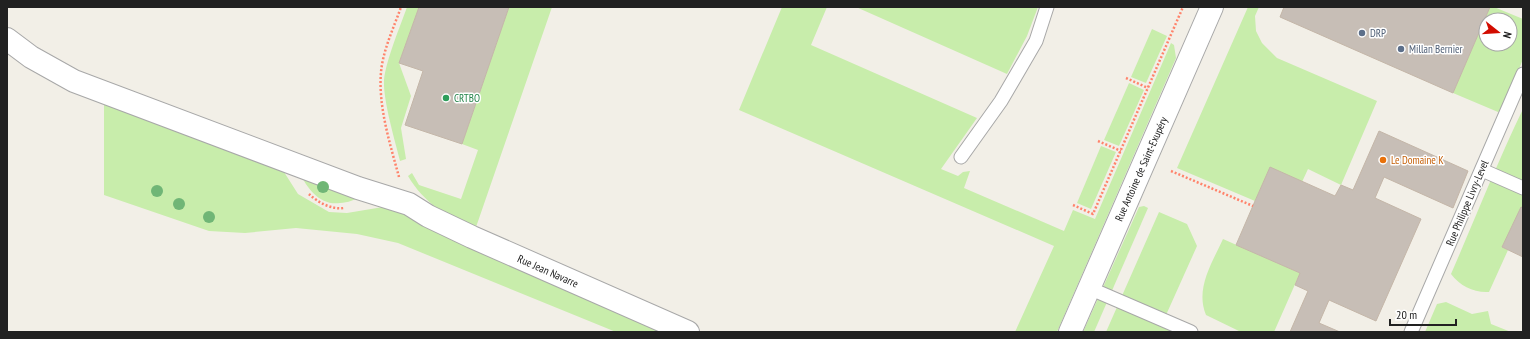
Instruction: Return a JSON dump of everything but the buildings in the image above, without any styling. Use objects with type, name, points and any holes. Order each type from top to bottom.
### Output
[{"type":"street","name":"Rue Antoine de Saint-Exupéry","points":[[1070,332],[1212,7]]},
{"type":"street","name":"Rue Jean Navarre","points":[[7,39],[31,57],[94,89],[358,188],[409,204],[428,216],[479,240],[688,332]]},
{"type":"lane","points":[[961,157],[1001,101],[1036,41],[1047,7]]},
{"type":"lane","name":"Rue Philippe Livry-Level","points":[[1412,332],[1523,74]]},
{"type":"lane","points":[[1482,170],[1523,188]]},
{"type":"lane","points":[[1089,288],[1192,332]]},
{"type":"path","points":[[401,7],[381,70],[380,87],[392,151],[402,188],[409,204]]},
{"type":"path","points":[[1073,205],[1093,214],[1183,7]]},
{"type":"path","points":[[1126,78],[1148,88]]},
{"type":"path","points":[[1098,141],[1121,151]]},
{"type":"path","points":[[1171,171],[1253,206]]},
{"type":"green space","points":[[407,7],[419,7],[399,63],[411,96],[401,128],[406,159],[400,161],[385,99],[384,80],[390,53]]},
{"type":"green space","points":[[509,7],[552,7],[475,230],[455,220],[429,202],[414,186],[408,176],[412,173],[419,185],[461,199],[478,150],[462,144]]},
{"type":"green space","points":[[782,7],[827,7],[811,45],[977,118],[941,169],[958,176],[963,172],[970,171],[964,188],[1064,231],[1073,210],[1095,219],[1171,43],[1174,45],[1176,58],[1057,332],[1015,332],[1054,246],[739,110]]},
{"type":"green space","points":[[856,7],[1038,7],[1027,36],[1007,74]]},
{"type":"green space","points":[[1248,7],[1259,7],[1255,16],[1256,31],[1262,43],[1277,58],[1377,101],[1341,185],[1308,169],[1302,182],[1270,168],[1255,201],[1177,168]]},
{"type":"green space","points":[[1490,7],[1506,12],[1488,12]]},
{"type":"green space","points":[[1518,17],[1523,19],[1523,59],[1503,109],[1498,112],[1453,93],[1478,35],[1478,52],[1518,52]]},
{"type":"green space","points":[[1152,29],[1167,36],[1146,83],[1131,77]]},
{"type":"green space","points":[[1129,83],[1144,90],[1119,146],[1104,140]]},
{"type":"green space","points":[[104,103],[284,172],[298,194],[329,212],[347,213],[389,206],[671,332],[616,332],[398,243],[357,234],[296,228],[245,233],[209,231],[104,195]]},
{"type":"green space","points":[[1523,109],[1523,208],[1521,208],[1502,247],[1508,250],[1489,292],[1473,290],[1463,285],[1451,274],[1495,170]]},
{"type":"green space","points":[[1101,146],[1116,152],[1091,209],[1077,203]]},
{"type":"green space","points":[[300,173],[362,197],[343,203],[327,202],[311,190]]},
{"type":"green space","points":[[1144,206],[1148,208],[1094,332],[1083,332],[1139,207]]},
{"type":"green space","points":[[1159,212],[1187,224],[1197,246],[1162,324],[1180,332],[1106,332]]},
{"type":"green space","points":[[1223,239],[1300,273],[1274,332],[1241,332],[1206,315],[1202,296],[1206,276]]},
{"type":"green space","points":[[1446,302],[1472,314],[1488,311],[1491,324],[1511,332],[1425,332],[1437,304]]},
{"type":"place","name":"DRP","points":[[1362,33]]},
{"type":"place","name":"Millan Bernier","points":[[1401,49]]},
{"type":"place","name":"CRTBO","points":[[446,98]]},
{"type":"place","name":"Le Domaine K","points":[[1383,160]]}]
